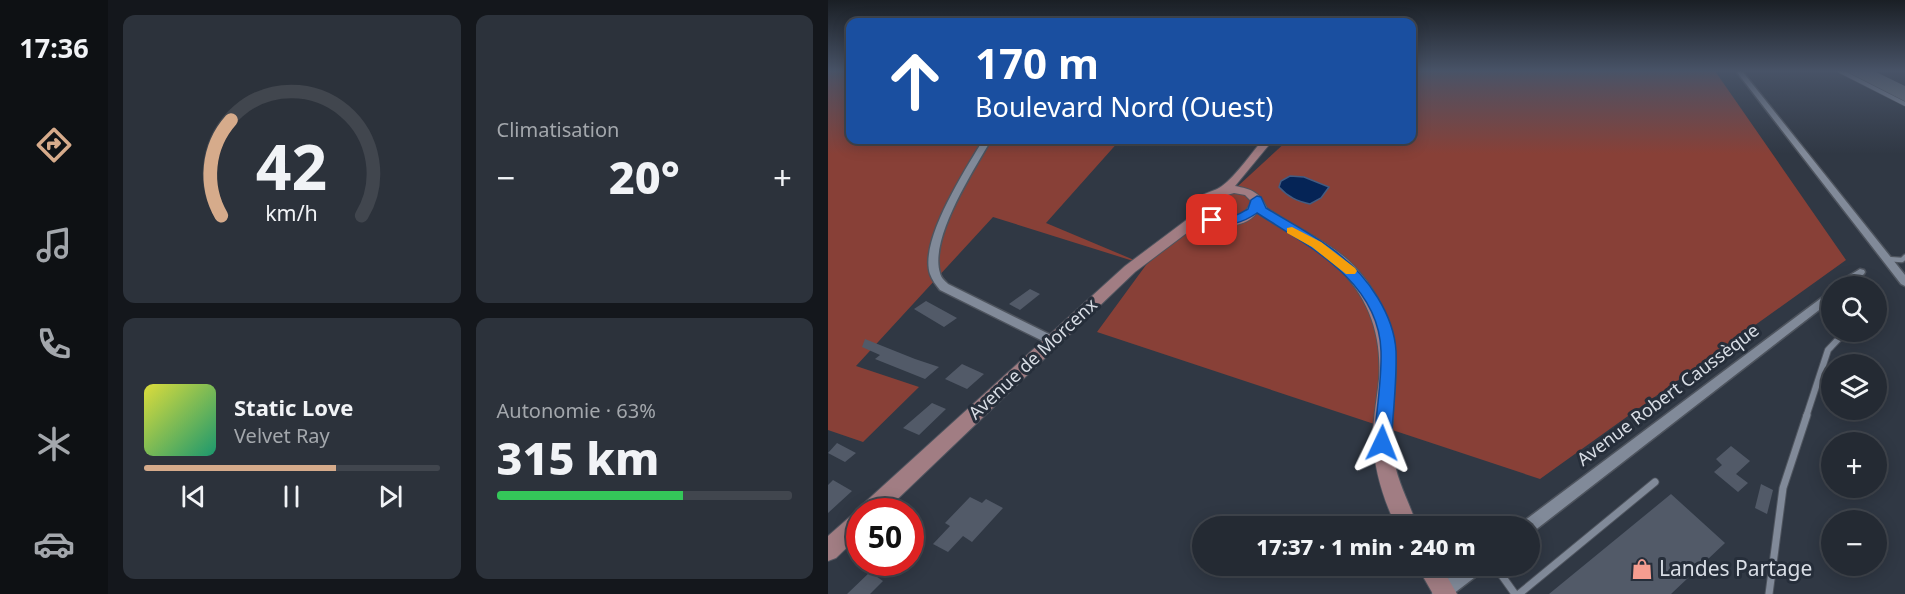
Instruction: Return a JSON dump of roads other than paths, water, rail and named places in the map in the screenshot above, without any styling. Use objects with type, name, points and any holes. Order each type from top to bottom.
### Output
[{"type":"main road","points":[[1226,189],[1264,144]]},
{"type":"main road","points":[[1242,189],[1249,161]]},
{"type":"main road","points":[[1218,222],[1203,214],[1200,209],[1204,199],[1226,189],[1242,189],[1254,195],[1261,210],[1336,258],[1350,271],[1375,305],[1385,332],[1388,351],[1382,443],[1385,470],[1402,516]]},
{"type":"main road","points":[[1241,219],[1254,210],[1257,200]]},
{"type":"main road","name":"Avenue de Morcenx","points":[[884,498],[1130,269],[1203,214]]},
{"type":"main road","points":[[1166,241],[1218,222],[1241,219],[1283,226]]},
{"type":"main road","points":[[832,542],[846,532]]},
{"type":"main road","points":[[1434,576],[1443,593]]},
{"type":"street","points":[[1760,99],[1905,282]]},
{"type":"street","points":[[985,144],[959,190],[941,230],[933,268],[937,279],[945,287],[1053,340]]},
{"type":"street","points":[[1855,276],[1860,272]]},
{"type":"street","name":"Avenue Robert Caussèque","points":[[1540,517],[1821,302]]},
{"type":"street","points":[[1443,593],[1465,576]]},
{"type":"lane","points":[[1887,259],[1902,260],[1905,257]]},
{"type":"lane","points":[[1769,594],[1783,488],[1828,350],[1836,342]]},
{"type":"lane","points":[[1504,576],[1517,594],[1655,482]]},
{"type":"water","points":[[1290,176],[1304,177],[1329,187],[1321,198],[1310,204],[1305,203],[1289,196],[1279,187],[1281,181]]},
{"type":"place","name":"Landes Partage","points":[[1642,569]]}]
